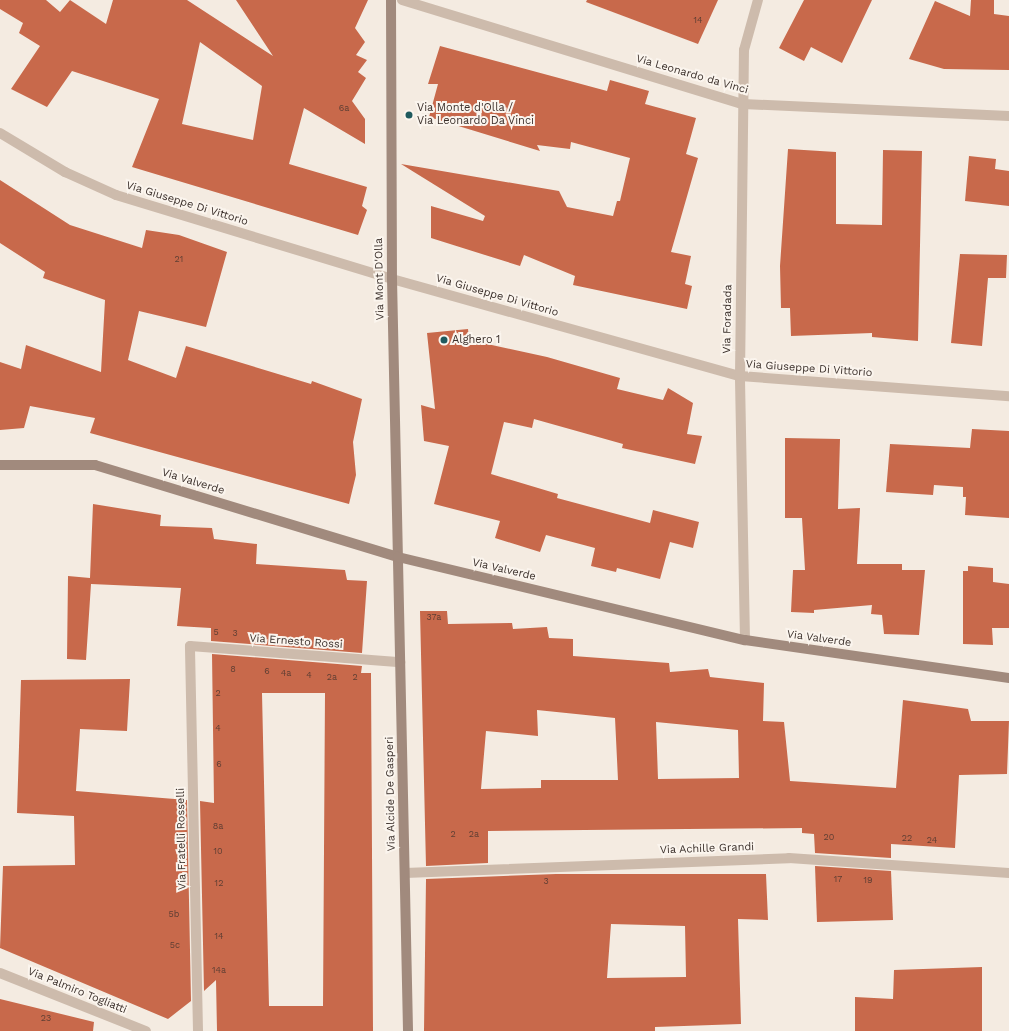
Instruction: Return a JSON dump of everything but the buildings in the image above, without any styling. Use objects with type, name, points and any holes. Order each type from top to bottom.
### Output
[{"type":"street","name":"Via Mont D'Olla","points":[[391,0],[392,279],[398,557]]},
{"type":"street","name":"Via Leonardo da Vinci","points":[[402,0],[743,104],[1009,116]]},
{"type":"street","name":"Via Foradada","points":[[745,640],[740,376],[744,50],[758,0]]},
{"type":"street","name":"Via Giuseppe Di Vittorio","points":[[0,133],[65,172],[116,194],[392,279],[740,376],[1009,396]]},
{"type":"street","name":"Via Valverde","points":[[0,465],[95,465],[398,557],[745,640],[1009,678]]},
{"type":"street","name":"Via Alcide De Gasperi","points":[[398,557],[408,1031]]},
{"type":"street","name":"Via Ernesto Rossi","points":[[190,646],[400,662]]},
{"type":"street","name":"Via Fratelli Rosselli","points":[[190,646],[198,1031]]},
{"type":"street","name":"Via Achille Grandi","points":[[405,873],[788,858],[1009,873]]},
{"type":"street","name":"Via Palmiro Togliatti","points":[[0,973],[146,1031]]},
{"type":"place","name":"Via Monte d'Olla / Via Leonardo Da Vinci","points":[[409,115]]},
{"type":"place","name":"Alghero 1","points":[[444,340]]}]
